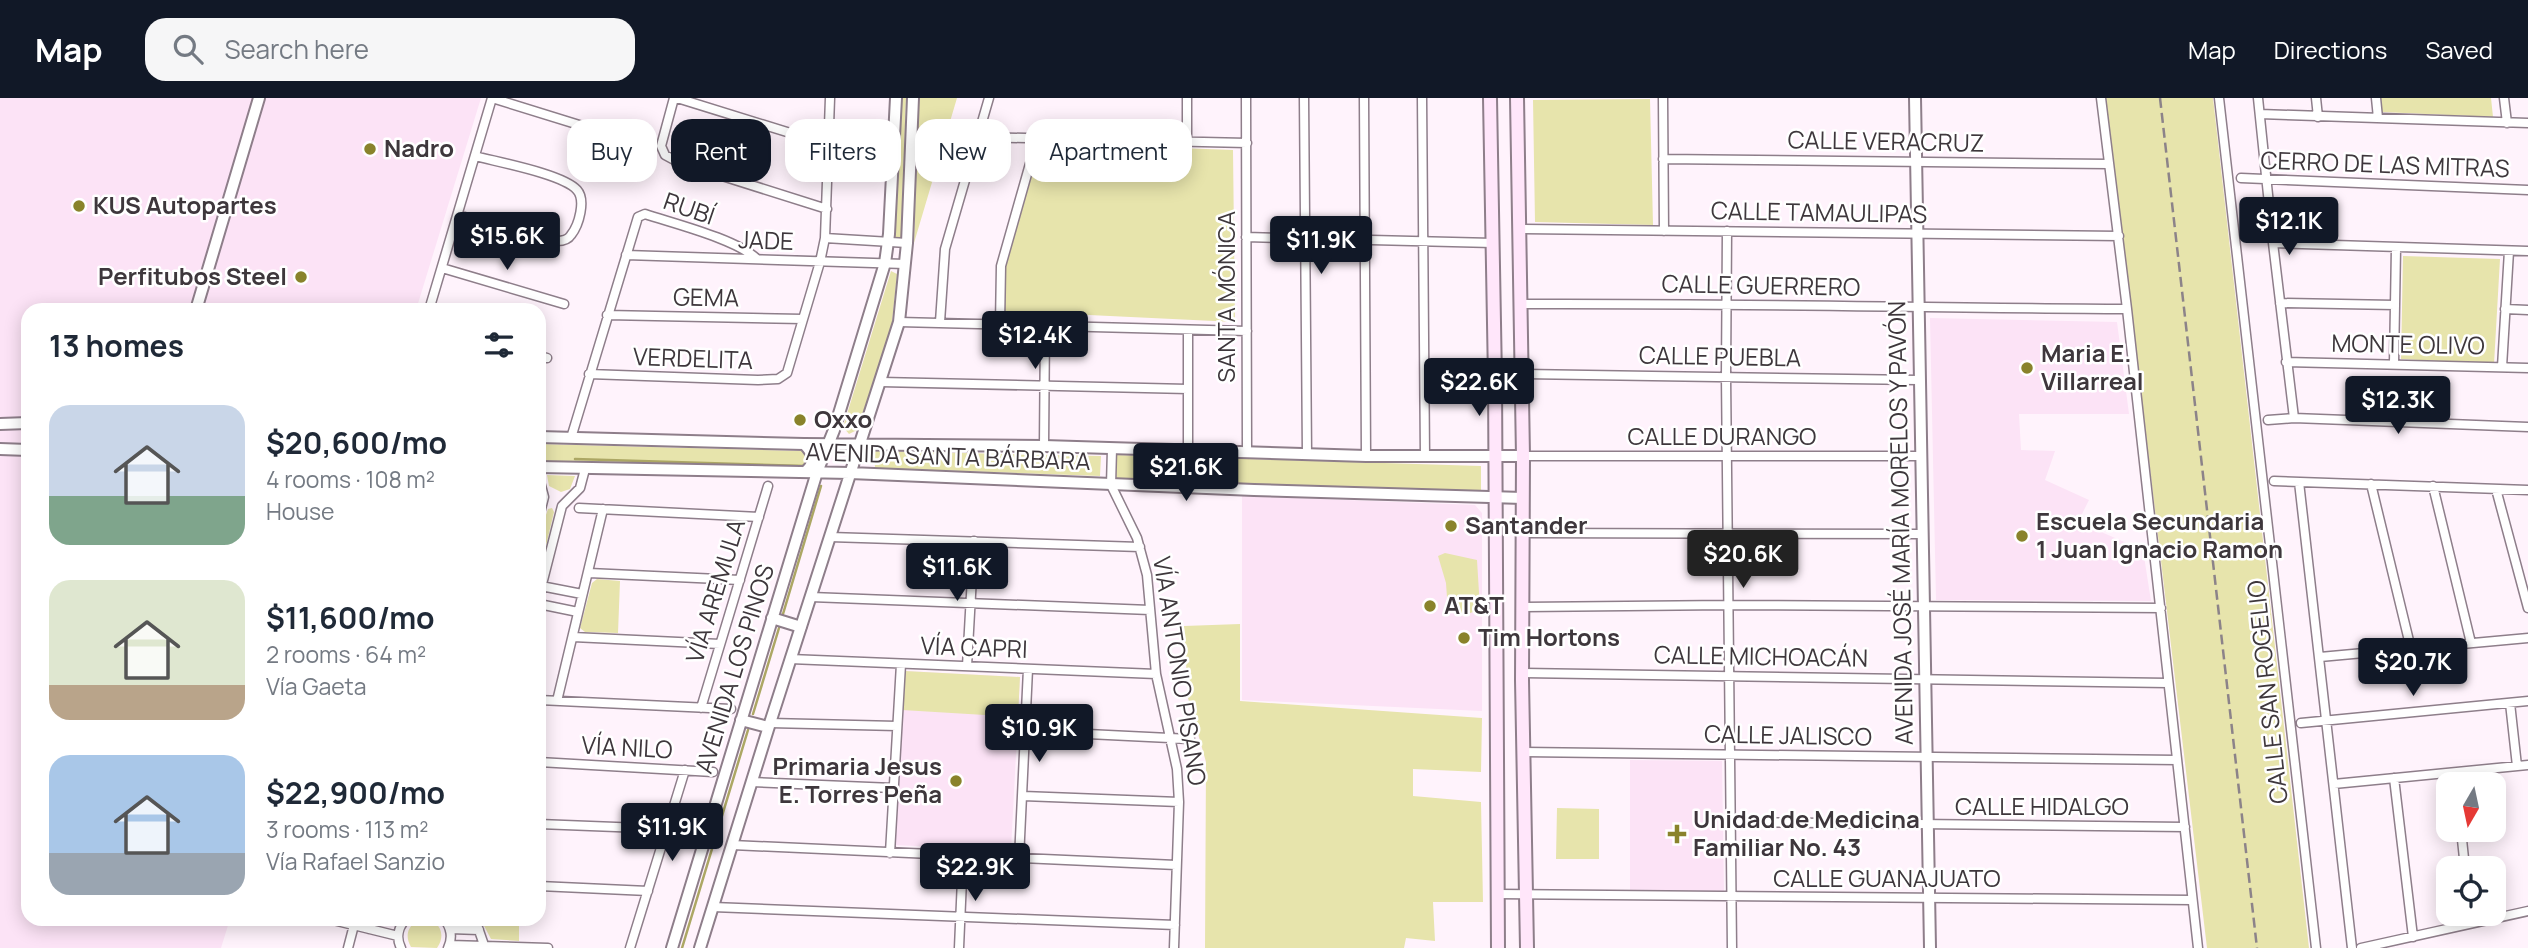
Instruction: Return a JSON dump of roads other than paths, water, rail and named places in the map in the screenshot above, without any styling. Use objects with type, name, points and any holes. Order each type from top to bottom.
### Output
[{"type":"main road","points":[[1490,98],[1496,456],[1498,948]]},
{"type":"main road","points":[[1517,98],[1527,948]]},
{"type":"street","points":[[199,303],[259,98]]},
{"type":"street","points":[[431,303],[492,98],[567,121]]},
{"type":"street","points":[[785,131],[676,98],[661,146],[664,155],[678,162],[827,209]]},
{"type":"street","points":[[830,98],[830,119]]},
{"type":"street","points":[[829,444],[885,263],[896,98]]},
{"type":"street","points":[[850,473],[900,322],[907,243],[913,98]]},
{"type":"street","points":[[983,119],[989,98]]},
{"type":"street","points":[[1187,98],[1187,119]]},
{"type":"street","name":"SANTA MÓNICA","points":[[1246,98],[1247,453]]},
{"type":"street","points":[[1304,98],[1307,455]]},
{"type":"street","points":[[1364,98],[1366,456]]},
{"type":"street","points":[[1422,98],[1425,457]]},
{"type":"street","points":[[1663,98],[1664,230]]},
{"type":"street","name":"AVENIDA JOSÉ MARÍA MORELOS Y PAVÓN","points":[[1915,98],[1930,948]]},
{"type":"street","points":[[2101,98],[2119,236],[2198,948]]},
{"type":"street","name":"CALLE SAN ROGELIO","points":[[2219,98],[2316,948]]},
{"type":"street","points":[[2258,98],[2294,418]]},
{"type":"street","points":[[2316,98],[2318,117]]},
{"type":"street","points":[[2376,98],[2378,118]]},
{"type":"street","points":[[2504,98],[2507,123]]},
{"type":"street","points":[[2260,114],[2528,123]]},
{"type":"street","points":[[1192,142],[1247,143]]},
{"type":"street","points":[[458,215],[558,242],[571,236],[582,206],[578,191],[563,181],[475,156]]},
{"type":"street","name":"CALLE VERACRUZ","points":[[1663,159],[2109,164]]},
{"type":"street","name":"CERRO DE LAS MITRAS","points":[[2241,178],[2528,190]]},
{"type":"street","points":[[1000,324],[1000,276],[1004,250],[1025,179]]},
{"type":"street","points":[[803,319],[821,262],[828,182]]},
{"type":"street","points":[[940,322],[945,249],[965,182]]},
{"type":"street","name":"RUBÍ","points":[[626,255],[638,217],[645,214],[737,246],[757,259]]},
{"type":"street","name":"CALLE TAMAULIPAS","points":[[1518,229],[2119,236]]},
{"type":"street","points":[[1727,231],[1732,948]]},
{"type":"street","points":[[1246,237],[1493,243]]},
{"type":"street","name":"JADE","points":[[825,238],[907,243]]},
{"type":"street","points":[[2273,243],[2528,251]]},
{"type":"street","points":[[2394,363],[2396,248]]},
{"type":"street","points":[[2502,367],[2509,251]]},
{"type":"street","points":[[571,438],[626,255]]},
{"type":"street","name":"JADE","points":[[626,255],[905,264]]},
{"type":"street","points":[[442,268],[564,304]]},
{"type":"street","name":"CALLE GUERRERO","points":[[1520,304],[1726,303],[1917,309],[2127,309]]},
{"type":"street","points":[[2280,303],[2395,305]]},
{"type":"street","points":[[2505,309],[2528,310]]},
{"type":"street","name":"GEMA","points":[[607,315],[803,319]]},
{"type":"street","name":"VERDELITA","points":[[589,374],[768,380],[783,376],[789,368],[803,319]]},
{"type":"street","points":[[900,322],[1247,331]]},
{"type":"street","points":[[1044,446],[1045,325]]},
{"type":"street","points":[[1188,330],[1188,451]]},
{"type":"street","name":"MONTE OLIVO","points":[[2287,362],[2528,368]]},
{"type":"street","name":"CALLE PUEBLA","points":[[1520,374],[1919,380]]},
{"type":"street","points":[[881,382],[1188,388]]},
{"type":"street","points":[[2268,420],[2294,418],[2528,427]]},
{"type":"street","points":[[0,424],[21,423]]},
{"type":"street","name":"AVENIDA SANTA BÁRBARA","points":[[546,437],[860,445],[1044,446],[1307,455],[1523,456]]},
{"type":"street","points":[[804,444],[813,459],[805,472]]},
{"type":"street","name":"AVENIDA LOS PINOS","points":[[672,948],[817,472],[829,444]]},
{"type":"street","points":[[0,449],[21,450]]},
{"type":"street","name":"VÍA ANTONIO PISANO","points":[[1112,449],[1111,485],[1140,547],[1147,575],[1156,674],[1177,769],[1179,802],[1174,948]]},
{"type":"street","name":"CALLE DURANGO","points":[[1523,456],[1921,456]]},
{"type":"street","name":"AVENIDA SANTA BÁRBARA","points":[[546,467],[850,473],[1111,485],[1523,498]]},
{"type":"street","points":[[546,567],[562,505],[580,488],[584,469]]},
{"type":"street","name":"AVENIDA LOS PINOS","points":[[700,948],[850,473]]},
{"type":"street","points":[[2274,481],[2528,490]]},
{"type":"street","points":[[2299,482],[2352,948]]},
{"type":"street","points":[[2371,484],[2411,649]]},
{"type":"street","name":"VÍA AREMULA","points":[[701,708],[768,486]]},
{"type":"street","points":[[2433,486],[2471,643]]},
{"type":"street","points":[[2496,489],[2528,608]]},
{"type":"street","points":[[546,500],[562,505]]},
{"type":"street","points":[[579,508],[759,517]]},
{"type":"street","points":[[557,701],[603,509]]},
{"type":"street","points":[[1523,533],[1922,534]]},
{"type":"street","points":[[830,537],[1140,547]]},
{"type":"street","points":[[967,666],[974,541]]},
{"type":"street","points":[[589,573],[740,580]]},
{"type":"street","points":[[546,587],[582,594]]},
{"type":"street","points":[[811,597],[1150,610]]},
{"type":"street","points":[[546,605],[578,612]]},
{"type":"street","points":[[1522,607],[1728,605],[2161,608]]},
{"type":"street","points":[[772,618],[801,627]]},
{"type":"street","points":[[573,637],[720,644]]},
{"type":"street","points":[[2320,657],[2528,638]]},
{"type":"street","name":"VÍA CAPRI","points":[[790,659],[1156,674]]},
{"type":"street","points":[[890,853],[901,664]]},
{"type":"street","points":[[1019,859],[1028,669]]},
{"type":"street","name":"CALLE MICHOACÁN","points":[[1522,673],[2168,682]]},
{"type":"street","points":[[546,700],[731,709]]},
{"type":"street","points":[[2301,723],[2528,702]]},
{"type":"street","points":[[2510,703],[2517,766]]},
{"type":"street","points":[[741,720],[769,725],[897,726]]},
{"type":"street","points":[[1026,731],[1189,739]]},
{"type":"street","name":"CALLE JALISCO","points":[[1524,752],[2177,760]]},
{"type":"street","name":"VÍA NILO","points":[[546,762],[713,772]]},
{"type":"street","points":[[2454,772],[2528,765]]},
{"type":"street","points":[[630,948],[685,770]]},
{"type":"street","points":[[2334,784],[2436,774]]},
{"type":"street","points":[[2394,778],[2413,937]]},
{"type":"street","points":[[752,782],[893,788]]},
{"type":"street","points":[[1023,796],[1179,802]]},
{"type":"street","name":"CALLE HIDALGO","points":[[1730,822],[2185,827]]},
{"type":"street","points":[[546,824],[667,829]]},
{"type":"street","points":[[732,845],[1176,865]]},
{"type":"street","points":[[960,948],[963,856]]},
{"type":"street","points":[[546,886],[648,891]]},
{"type":"street","name":"CALLE GUANAJUATO","points":[[1497,894],[2192,900]]},
{"type":"street","points":[[713,908],[1175,925]]},
{"type":"street","points":[[2506,916],[2528,911]]},
{"type":"street","points":[[348,948],[354,926]]},
{"type":"street","points":[[358,926],[398,936]]},
{"type":"street","points":[[400,926],[398,936],[401,948]]},
{"type":"street","points":[[448,926],[449,946],[548,948]]},
{"type":"street","points":[[478,926],[484,945]]},
{"type":"street","points":[[2361,948],[2462,926]]},
{"type":"street","points":[[450,929],[479,930]]},
{"type":"waterway","points":[[575,459],[805,466]]},
{"type":"waterway","points":[[783,614],[821,486]]},
{"type":"waterway","points":[[753,714],[779,628]]},
{"type":"waterway","points":[[682,948],[748,730]]},
{"type":"railway","points":[[2160,98],[2257,948]]},
{"type":"place","name":"Nadro","points":[[370,149]]},
{"type":"place","name":"KUS Autopartes","points":[[79,206]]},
{"type":"place","name":"Perfitubos Steel","points":[[301,277]]},
{"type":"place","name":"Maria E. Villarreal","points":[[2027,368]]},
{"type":"place","name":"Oxxo","points":[[800,420]]},
{"type":"place","name":"Santander","points":[[1451,526]]},
{"type":"place","name":"Escuela Secundaria 1 Juan Ignacio Ramon","points":[[2022,536]]},
{"type":"place","name":"AT&T","points":[[1430,606]]},
{"type":"place","name":"Tim Hortons","points":[[1464,638]]},
{"type":"place","name":"Primaria Jesus E. Torres Peña","points":[[956,781]]},
{"type":"place","name":"Unidad de Medicina Familiar No. 43","points":[[1677,834]]}]
